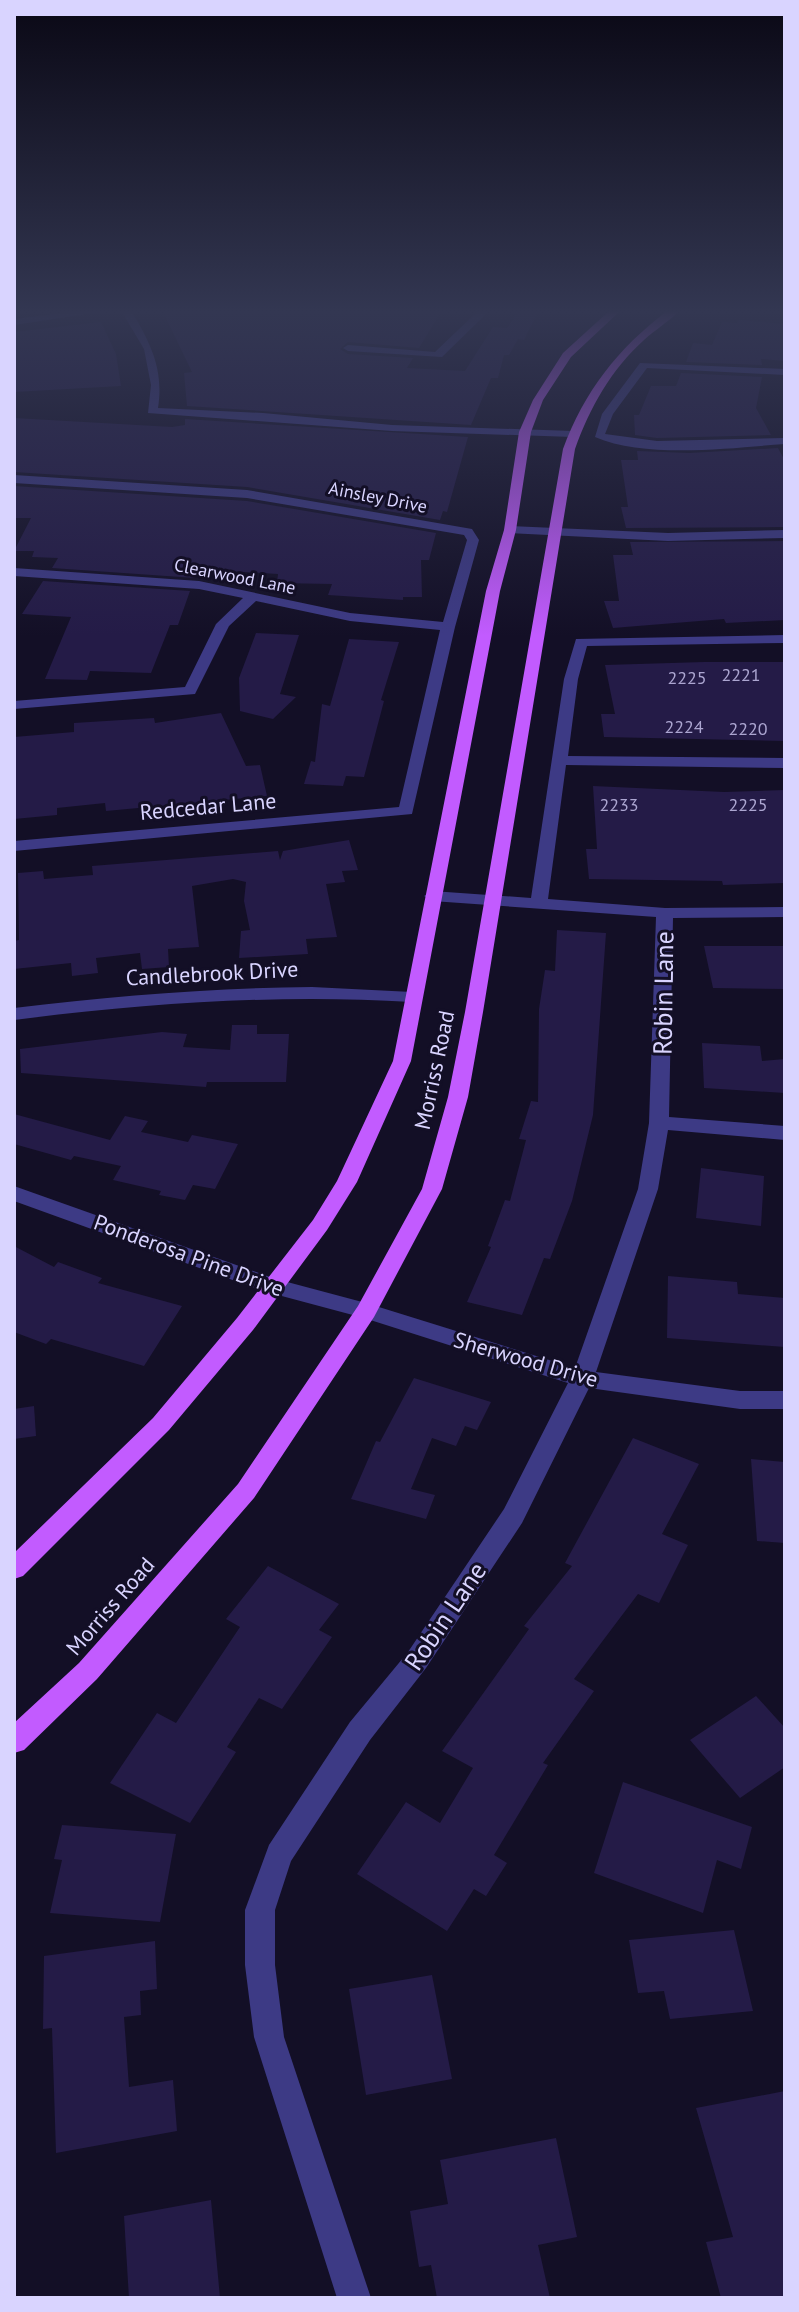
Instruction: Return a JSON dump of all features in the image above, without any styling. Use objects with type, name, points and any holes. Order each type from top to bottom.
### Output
[{"type":"main road","name":"Morriss Road","points":[[14,1569],[161,1424],[245,1324],[320,1225],[362,1152],[402,1061],[432,896],[493,591],[510,530],[525,432],[530,420]]},
{"type":"main road","name":"Morriss Road","points":[[14,1741],[88,1671],[246,1491],[366,1311],[432,1189],[458,1097],[554,532],[573,434],[581,420]]},
{"type":"street","points":[[305,420],[392,428],[573,434]]},
{"type":"street","points":[[605,420],[600,431],[602,438],[646,444],[785,441]]},
{"type":"street","name":"Ainsley Drive","points":[[14,479],[275,497],[468,532],[473,540],[448,627]]},
{"type":"street","points":[[510,530],[668,537],[785,534]]},
{"type":"street","name":"Clearwood Lane","points":[[14,572],[199,585],[350,617],[448,627]]},
{"type":"street","points":[[14,705],[190,691],[223,624],[254,596]]},
{"type":"street","name":"Redcedar Lane","points":[[14,846],[406,811],[448,627]]},
{"type":"street","points":[[539,904],[571,679],[581,642],[785,639]]},
{"type":"street","points":[[560,760],[785,763]]},
{"type":"street","points":[[432,896],[665,913],[785,912]]},
{"type":"street","name":"Robin Lane","points":[[354,2298],[269,2037],[260,1965],[260,1910],[279,1855],[360,1731],[417,1660],[513,1516],[582,1379],[648,1189],[659,1123],[665,913]]},
{"type":"street","name":"Candlebrook Drive","points":[[14,1014],[244,991],[324,991],[412,997]]},
{"type":"street","points":[[659,1123],[785,1133]]},
{"type":"street","name":"Ponderosa Pine Drive","points":[[14,1193],[271,1286],[366,1311]]},
{"type":"street","name":"Sherwood Drive","points":[[366,1311],[582,1379],[740,1400],[785,1400]]},
{"type":"building","points":[[14,420],[172,427],[185,425],[185,420],[199,420],[468,437],[447,512],[443,511],[440,520],[247,487],[14,472]]},
{"type":"building","points":[[395,420],[473,420],[471,425]]},
{"type":"building","points":[[634,420],[763,420],[771,435],[657,438],[635,435]]},
{"type":"building","points":[[778,448],[785,461],[785,527],[626,528],[621,507],[628,507],[621,460],[638,460],[637,451],[689,453]]},
{"type":"building","points":[[14,486],[247,501],[436,533],[429,560],[421,560],[422,597],[403,597],[403,600],[328,595],[332,584],[277,583],[278,574],[198,569],[195,578],[52,568],[58,558],[32,557],[34,551],[14,551],[31,518],[14,518]]},
{"type":"building","points":[[785,541],[785,620],[726,623],[724,619],[613,628],[604,601],[619,601],[613,555],[633,555],[630,542]]},
{"type":"building","points":[[43,581],[190,591],[178,625],[170,625],[151,673],[90,671],[87,680],[45,679],[71,617],[22,614]]},
{"type":"building","points":[[256,633],[299,635],[280,694],[296,697],[273,719],[240,711],[239,678]]},
{"type":"building","points":[[349,639],[399,642],[381,700],[384,701],[364,777],[346,776],[343,786],[304,784],[311,761],[315,762],[322,704],[330,706]]},
{"type":"building","points":[[785,662],[785,741],[604,737],[601,714],[615,714],[605,665]]},
{"type":"building","points":[[221,713],[246,766],[260,765],[267,796],[106,811],[105,803],[57,808],[57,815],[14,819],[14,737],[74,732],[74,723],[154,718],[155,723]]},
{"type":"building","points":[[593,786],[724,792],[785,790],[785,883],[723,885],[722,881],[589,879],[586,849],[597,849]]},
{"type":"building","points":[[349,840],[358,870],[342,871],[345,882],[326,884],[337,937],[306,939],[308,954],[239,958],[241,931],[250,930],[244,901],[246,882],[233,879],[192,886],[199,947],[168,949],[169,967],[142,969],[140,953],[96,958],[98,973],[72,976],[71,963],[14,969],[14,941],[19,940],[18,873],[43,871],[44,879],[93,875],[92,866],[278,851],[280,860],[283,851]]},
{"type":"building","points":[[557,930],[606,933],[593,1115],[572,1201],[550,1259],[544,1258],[522,1315],[467,1302],[491,1247],[488,1246],[505,1200],[510,1201],[526,1140],[519,1139],[531,1101],[538,1102],[539,1009],[545,970],[555,971]]},
{"type":"building","points":[[704,946],[785,946],[785,989],[713,988]]},
{"type":"building","points":[[232,1025],[257,1025],[257,1034],[289,1034],[286,1082],[207,1082],[206,1087],[21,1073],[20,1049],[162,1032],[187,1034],[183,1047],[230,1050]]},
{"type":"building","points":[[702,1043],[760,1046],[762,1061],[785,1059],[785,1093],[704,1088]]},
{"type":"building","points":[[14,1114],[110,1140],[125,1116],[148,1121],[141,1132],[188,1142],[192,1135],[238,1144],[215,1189],[193,1185],[185,1200],[113,1180],[121,1166],[74,1156],[71,1160],[14,1144]]},
{"type":"building","points":[[701,1168],[764,1176],[761,1226],[696,1218]]},
{"type":"building","points":[[14,1246],[54,1267],[58,1262],[102,1278],[98,1283],[182,1306],[144,1366],[51,1339],[46,1344],[14,1332]]},
{"type":"building","points":[[668,1276],[737,1282],[738,1294],[785,1298],[785,1347],[667,1338]]},
{"type":"building","points":[[414,1378],[491,1402],[477,1430],[465,1426],[456,1446],[432,1438],[411,1489],[435,1495],[426,1519],[351,1499],[376,1441],[380,1442]]},
{"type":"building","points":[[34,1406],[36,1436],[14,1439],[14,1409]]},
{"type":"building","points":[[633,1438],[699,1464],[662,1534],[688,1545],[659,1603],[638,1594],[574,1679],[594,1691],[543,1763],[548,1765],[494,1855],[507,1863],[486,1896],[474,1889],[447,1931],[357,1874],[406,1802],[440,1823],[473,1768],[442,1751],[529,1629],[524,1626],[572,1566],[565,1563]]},
{"type":"building","points":[[751,1459],[785,1462],[785,1543],[757,1541]]},
{"type":"building","points":[[268,1566],[339,1604],[319,1630],[332,1637],[282,1709],[259,1698],[227,1747],[236,1752],[190,1823],[110,1783],[157,1713],[176,1723],[240,1627],[226,1619]]},
{"type":"building","points":[[756,1696],[785,1728],[785,1767],[740,1798],[690,1740]]},
{"type":"building","points":[[623,1782],[752,1827],[741,1869],[717,1860],[703,1913],[594,1873]]},
{"type":"building","points":[[62,1825],[176,1834],[160,1922],[50,1913],[62,1860],[54,1859]]},
{"type":"building","points":[[734,1930],[753,2011],[670,2019],[664,1991],[638,1993],[629,1940]]},
{"type":"building","points":[[155,1941],[157,1989],[140,1991],[141,2015],[124,2017],[129,2087],[173,2080],[177,2131],[56,2153],[52,2028],[43,2029],[44,1956]]},
{"type":"building","points":[[432,1975],[452,2079],[366,2095],[349,1989]]},
{"type":"building","points":[[785,2091],[785,2298],[721,2298],[706,2242],[733,2237],[696,2108]]},
{"type":"building","points":[[556,2138],[577,2237],[538,2245],[550,2298],[437,2298],[431,2265],[419,2267],[410,2211],[448,2204],[440,2160]]},
{"type":"building","points":[[211,2200],[220,2298],[129,2298],[124,2216]]}]
